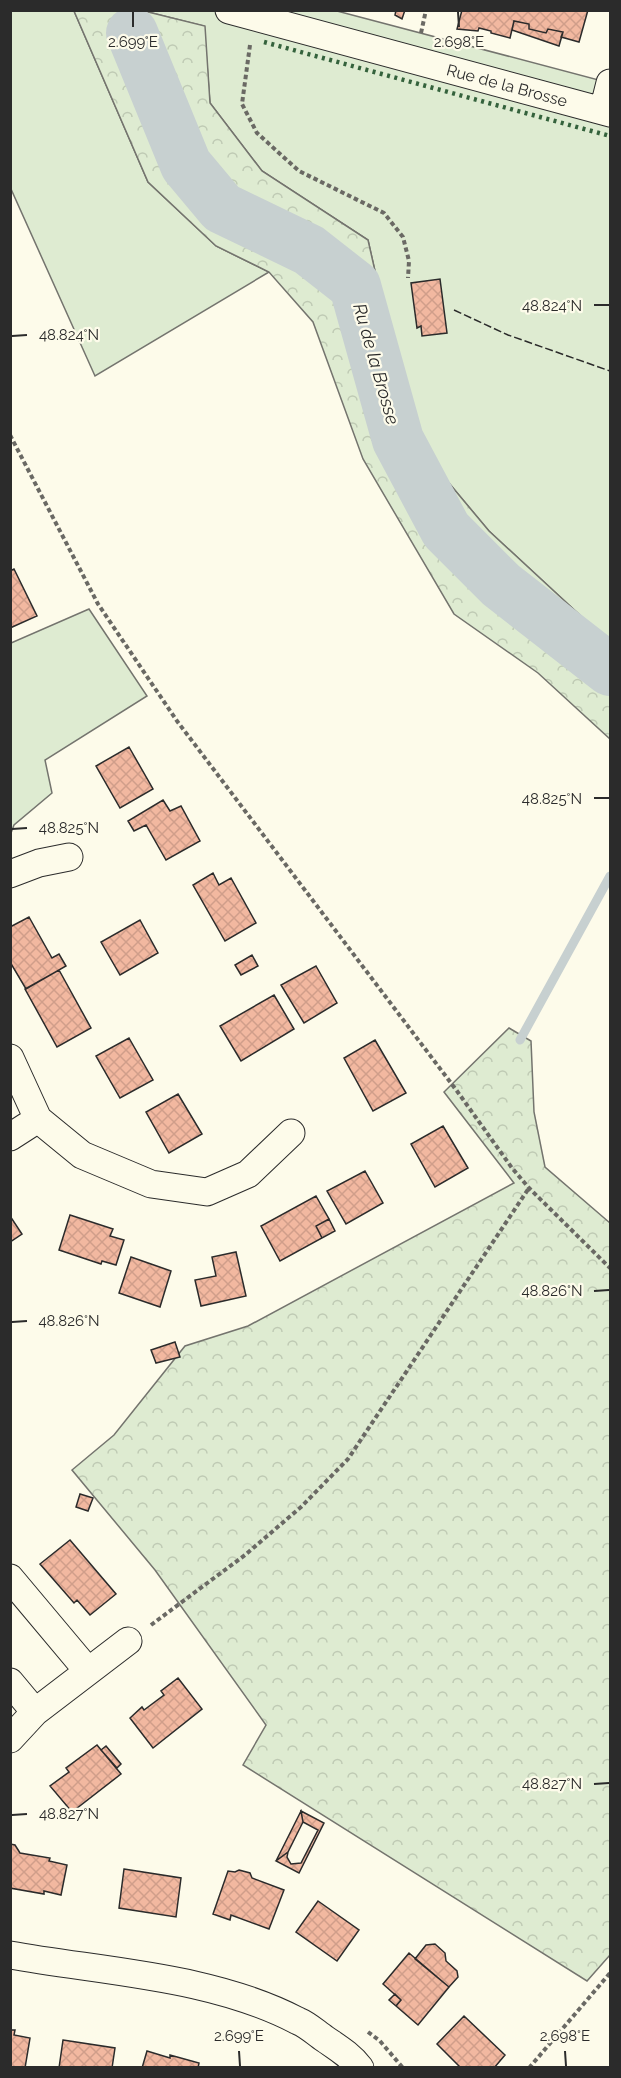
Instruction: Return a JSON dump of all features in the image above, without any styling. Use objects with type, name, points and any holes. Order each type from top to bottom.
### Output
[{"type":"street","name":"Rue de la Brosse","points":[[241,14],[607,112]]},
{"type":"street","points":[[607,112],[610,83]]},
{"type":"street","points":[[10,874],[39,863],[69,857]]},
{"type":"street","points":[[10,1058],[38,1119],[82,1155],[151,1184],[207,1192],[248,1174],[291,1133]]},
{"type":"street","points":[[10,1137],[38,1119]]},
{"type":"street","points":[[10,1578],[88,1671]]},
{"type":"street","points":[[10,1739],[35,1712],[128,1641]]},
{"type":"street","points":[[10,1682],[35,1712]]},
{"type":"street","points":[[10,1955],[166,1978],[248,2000],[299,2021],[350,2056],[360,2067]]},
{"type":"path","points":[[241,14],[242,104],[257,133],[299,171],[384,213],[403,237],[409,261],[408,278]]},
{"type":"path","points":[[10,435],[98,603],[177,721],[457,1091],[512,1168],[529,1188],[610,1268]]},
{"type":"path","points":[[128,1641],[245,1555],[301,1507],[348,1459],[529,1188]]},
{"type":"path","points":[[529,2067],[610,1973]]},
{"type":"green space","points":[[10,11],[74,11],[148,182],[216,246],[269,272],[95,376],[11,189]]},
{"type":"green space","points":[[74,11],[144,11],[205,26],[210,103],[262,171],[368,240],[413,440],[489,531],[610,643],[610,739],[538,673],[454,614],[363,459],[313,322],[269,272],[216,246],[148,182]]},
{"type":"green space","points":[[144,11],[337,11],[610,83],[610,643],[489,531],[413,440],[368,240],[262,171],[210,103],[204,26]]},
{"type":"green space","points":[[89,609],[147,696],[45,760],[52,793],[14,825],[11,833],[11,643]]},
{"type":"green space","points":[[509,1028],[531,1041],[534,1112],[545,1167],[610,1223],[610,1955],[587,1981],[243,1765],[266,1725],[155,1570],[72,1470],[114,1435],[185,1346],[248,1326],[514,1183],[444,1092]]},
{"type":"building","points":[[396,10],[405,10],[402,19],[395,15]]},
{"type":"building","points":[[462,10],[588,10],[579,42],[561,37],[563,32],[548,29],[546,33],[529,29],[529,24],[514,21],[510,38],[479,28],[478,31],[457,29]]},
{"type":"building","points":[[514,21],[529,24],[529,29],[546,33],[548,29],[563,32],[559,46],[512,30]]},
{"type":"building","points":[[440,279],[447,333],[422,336],[421,326],[417,328],[411,283]]},
{"type":"building","points":[[14,569],[37,616],[10,628],[10,571]]},
{"type":"building","points":[[129,747],[153,789],[120,808],[96,766]]},
{"type":"building","points":[[163,800],[170,811],[181,806],[200,841],[166,860],[146,825],[134,831],[128,821]]},
{"type":"building","points":[[213,873],[219,885],[231,878],[256,923],[225,941],[193,885]]},
{"type":"building","points":[[29,917],[52,958],[59,954],[66,966],[26,989],[10,962],[10,927]]},
{"type":"building","points":[[140,920],[158,953],[120,975],[101,942]]},
{"type":"building","points":[[252,955],[258,966],[241,975],[235,965]]},
{"type":"building","points":[[316,966],[337,1003],[304,1023],[281,985]]},
{"type":"building","points":[[59,970],[91,1028],[57,1047],[25,989]]},
{"type":"building","points":[[274,995],[294,1029],[241,1061],[220,1026]]},
{"type":"building","points":[[129,1038],[153,1080],[120,1098],[96,1056]]},
{"type":"building","points":[[375,1040],[406,1093],[373,1111],[344,1058]]},
{"type":"building","points":[[178,1094],[202,1134],[169,1153],[146,1112]]},
{"type":"building","points":[[443,1126],[468,1168],[435,1187],[411,1144]]},
{"type":"building","points":[[365,1171],[383,1203],[346,1224],[327,1191]]},
{"type":"building","points":[[316,1196],[329,1219],[316,1226],[322,1238],[280,1261],[261,1226]]},
{"type":"building","points":[[70,1215],[113,1229],[110,1236],[124,1240],[116,1265],[102,1261],[101,1264],[59,1250]]},
{"type":"building","points":[[10,1216],[22,1234],[10,1242]]},
{"type":"building","points":[[329,1219],[335,1231],[322,1238],[316,1226]]},
{"type":"building","points":[[236,1252],[246,1296],[201,1306],[195,1280],[216,1276],[212,1257]]},
{"type":"building","points":[[131,1257],[171,1271],[160,1307],[119,1293]]},
{"type":"building","points":[[175,1342],[180,1357],[156,1363],[151,1350]]},
{"type":"building","points":[[80,1494],[93,1498],[88,1511],[76,1507]]},
{"type":"building","points":[[70,1540],[116,1594],[90,1615],[77,1600],[74,1603],[40,1564]]},
{"type":"building","points":[[178,1678],[202,1709],[153,1748],[130,1718],[142,1707],[144,1710],[164,1695],[161,1691]]},
{"type":"building","points":[[97,1745],[121,1774],[72,1812],[50,1786],[69,1772],[66,1768]]},
{"type":"building","points":[[106,1746],[121,1764],[117,1768],[101,1750]]},
{"type":"building","points":[[301,1811],[324,1823],[299,1873],[276,1861],[288,1852],[287,1857],[291,1864],[301,1863],[318,1830],[303,1822]]},
{"type":"building","points":[[301,1811],[303,1822],[288,1852],[276,1861]]},
{"type":"building","points":[[10,1844],[15,1845],[20,1853],[50,1858],[49,1861],[67,1865],[61,1895],[10,1888]]},
{"type":"building","points":[[124,1869],[181,1878],[176,1917],[119,1908]]},
{"type":"building","points":[[239,1870],[250,1873],[252,1878],[284,1890],[269,1929],[231,1915],[230,1920],[213,1914],[228,1871]]},
{"type":"building","points":[[318,1901],[359,1930],[337,1961],[296,1932]]},
{"type":"building","points":[[435,1944],[445,1953],[446,1961],[457,1971],[458,1977],[449,1987],[415,1959],[426,1945]]},
{"type":"building","points":[[409,1953],[449,1987],[418,2025],[396,2006],[401,2000],[383,1984]]},
{"type":"building","points":[[395,1994],[401,2000],[396,2006],[389,2000]]},
{"type":"building","points":[[464,2016],[505,2055],[494,2068],[461,2068],[437,2044]]},
{"type":"building","points":[[10,2030],[15,2030],[14,2035],[30,2038],[25,2068],[10,2068]]},
{"type":"building","points":[[63,2040],[115,2048],[112,2068],[59,2068]]},
{"type":"building","points":[[147,2051],[199,2063],[198,2068],[142,2068]]},
{"type":"waterway","name":"Ru de la Brosse","points":[[132,33],[186,165],[222,208],[309,250],[355,286],[398,440],[446,530],[501,585],[610,670]]},
{"type":"waterway","points":[[520,1040],[610,876]]},
{"type":"hedge","points":[[264,42],[610,136]]},
{"type":"fence","points":[[454,310],[508,335],[610,371]]}]
